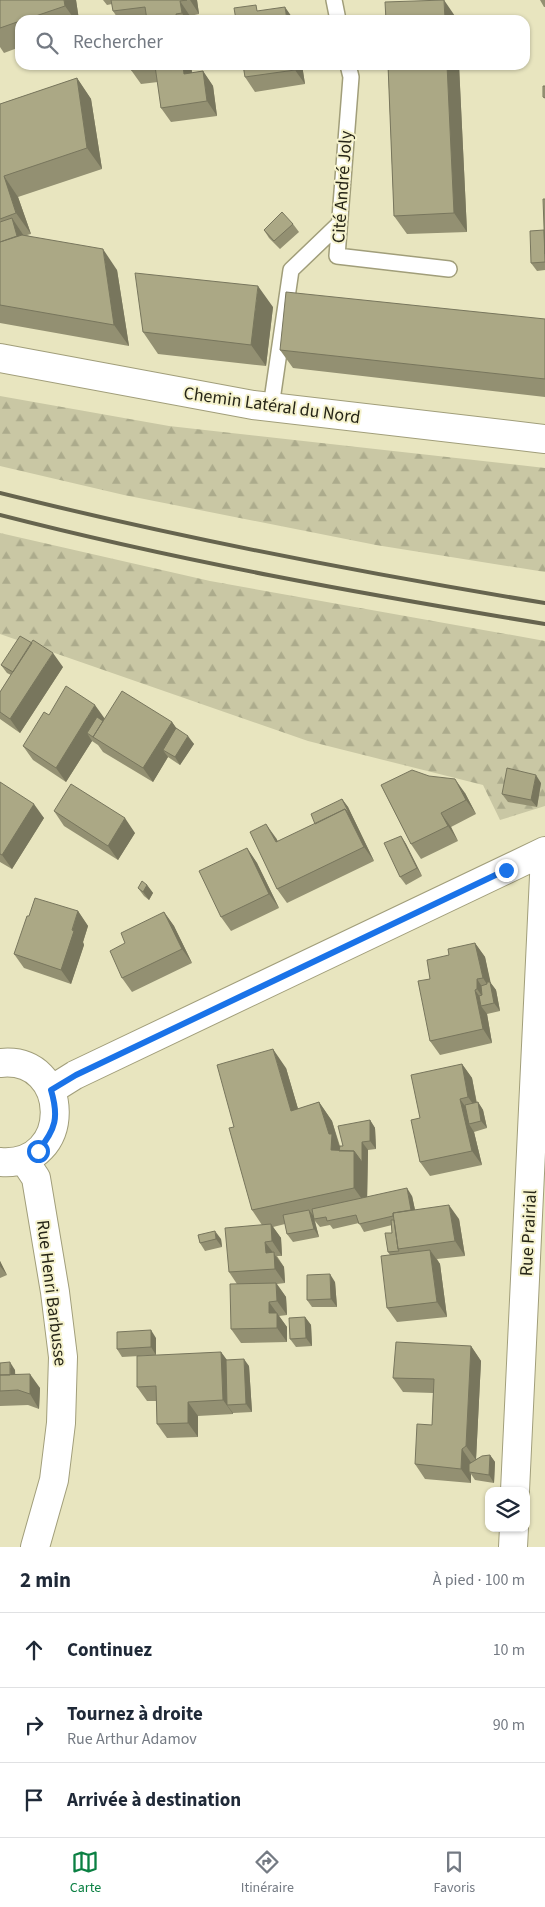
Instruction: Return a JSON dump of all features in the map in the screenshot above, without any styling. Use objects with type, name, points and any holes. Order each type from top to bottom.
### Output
[{"type":"street","name":"Chemin Latéral du Nord","points":[[0,358],[271,407],[545,439]]},
{"type":"street","points":[[51,1090],[76,1075],[545,851]]},
{"type":"street","name":"Rue Prairial","points":[[516,1487],[545,856]]},
{"type":"street","points":[[0,1063],[10,1062],[26,1066],[41,1076],[51,1090],[56,1106],[55,1123],[49,1138],[38,1151],[12,1161]]},
{"type":"street","name":"Rue Henri Barbusse","points":[[12,1161],[36,1178],[55,1292],[63,1357],[61,1423],[54,1480],[35,1547]]},
{"type":"street","points":[[513,1547],[514,1532]]},
{"type":"lane","points":[[334,0],[337,15]]},
{"type":"lane","name":"Cité André Joly","points":[[349,70],[351,77],[337,256],[449,269]]},
{"type":"lane","points":[[271,407],[291,270],[339,224]]},
{"type":"green space","points":[[0,396],[169,426],[545,468],[545,572],[376,545],[124,495],[0,466]]},
{"type":"green space","points":[[0,533],[210,581],[545,641],[545,806],[500,820],[483,785],[308,741],[0,634]]},
{"type":"building","points":[[0,0],[64,0],[65,6],[39,15],[15,15],[15,23],[0,28]]},
{"type":"building","points":[[111,0],[187,0],[180,1],[182,13],[176,15],[146,15],[145,7],[113,11]]},
{"type":"building","points":[[444,0],[445,15],[386,15],[385,2]]},
{"type":"building","points":[[256,5],[257,11],[285,7],[286,15],[235,15],[234,8]]},
{"type":"building","points":[[156,70],[184,70],[184,74],[203,71],[207,101],[161,108]]},
{"type":"building","points":[[244,70],[295,70],[245,77]]},
{"type":"building","points":[[388,70],[447,70],[454,213],[394,216]]},
{"type":"building","points":[[77,78],[87,148],[4,176],[16,213],[0,219],[0,104]]},
{"type":"building","points":[[543,86],[545,86],[545,98],[543,97]]},
{"type":"building","points":[[543,199],[545,199],[545,254]]},
{"type":"building","points":[[282,212],[293,224],[274,241],[264,230]]},
{"type":"building","points":[[12,218],[17,236],[0,242],[0,222]]},
{"type":"building","points":[[544,230],[545,262],[531,263],[530,231]]},
{"type":"building","points":[[22,235],[103,249],[114,325],[0,305],[0,242]]},
{"type":"building","points":[[135,273],[258,286],[251,345],[143,332]]},
{"type":"building","points":[[286,292],[545,319],[545,379],[280,350]]},
{"type":"building","points":[[20,636],[32,643],[13,672],[1,665]]},
{"type":"building","points":[[33,640],[53,653],[10,719],[0,712],[0,692]]},
{"type":"building","points":[[66,686],[95,705],[56,768],[23,746],[44,712],[49,715]]},
{"type":"building","points":[[122,691],[172,722],[143,768],[93,737]]},
{"type":"building","points":[[97,717],[103,721],[93,737],[87,733]]},
{"type":"building","points":[[176,728],[188,736],[175,757],[163,750]]},
{"type":"building","points":[[507,768],[536,775],[531,800],[502,794]]},
{"type":"building","points":[[412,770],[429,776],[455,779],[466,800],[441,813],[448,826],[411,844],[381,785]]},
{"type":"building","points":[[0,782],[34,804],[2,855],[0,854]]},
{"type":"building","points":[[71,784],[125,818],[108,846],[54,811]]},
{"type":"building","points":[[342,799],[350,815],[345,809],[315,824],[311,814]]},
{"type":"building","points":[[345,809],[364,847],[277,889],[250,832],[266,824],[276,842]]},
{"type":"building","points":[[401,836],[417,868],[400,877],[384,843]]},
{"type":"building","points":[[247,848],[269,894],[221,917],[199,871]]},
{"type":"building","points":[[142,881],[147,885],[143,892],[138,888]]},
{"type":"building","points":[[35,898],[78,911],[72,930],[74,931],[61,970],[14,954]]},
{"type":"building","points":[[164,912],[182,949],[122,978],[110,951],[125,943],[121,933]]},
{"type":"building","points":[[475,943],[483,978],[477,979],[477,989],[475,990],[483,1029],[430,1041],[418,981],[430,979],[427,960],[449,955],[448,949]]},
{"type":"building","points":[[487,982],[490,982],[494,1003],[481,1006],[479,996],[482,995],[481,986],[487,984]]},
{"type":"building","points":[[273,1049],[291,1111],[319,1102],[329,1134],[332,1134],[331,1150],[354,1151],[354,1188],[252,1210],[229,1128],[234,1127],[217,1065]]},
{"type":"building","points":[[462,1064],[468,1097],[460,1099],[472,1151],[420,1162],[411,1120],[420,1118],[411,1075]]},
{"type":"building","points":[[478,1102],[481,1121],[469,1124],[465,1105]]},
{"type":"building","points":[[370,1120],[370,1141],[362,1142],[362,1162],[354,1151],[339,1151],[340,1146],[343,1146],[338,1126]]},
{"type":"building","points":[[407,1188],[411,1210],[393,1213],[393,1216],[359,1224],[356,1215],[327,1221],[326,1217],[314,1219],[312,1209]]},
{"type":"building","points":[[449,1205],[455,1241],[398,1249],[393,1213]]},
{"type":"building","points":[[309,1210],[314,1229],[287,1234],[283,1215]]},
{"type":"building","points":[[391,1220],[394,1220],[399,1251],[388,1252],[385,1233],[392,1233]]},
{"type":"building","points":[[271,1224],[272,1241],[265,1242],[266,1253],[274,1252],[275,1269],[229,1272],[225,1228]]},
{"type":"building","points":[[215,1231],[216,1239],[200,1243],[198,1235]]},
{"type":"building","points":[[430,1250],[437,1302],[387,1308],[381,1256]]},
{"type":"building","points":[[330,1274],[331,1299],[307,1300],[307,1275]]},
{"type":"building","points":[[276,1283],[277,1301],[269,1302],[269,1313],[277,1313],[277,1328],[231,1329],[230,1284]]},
{"type":"building","points":[[305,1317],[306,1338],[290,1339],[289,1318]]},
{"type":"building","points":[[151,1330],[151,1347],[117,1349],[117,1332]]},
{"type":"building","points":[[396,1342],[471,1346],[466,1446],[462,1449],[461,1469],[415,1464],[417,1424],[432,1425],[434,1379],[393,1378]]},
{"type":"building","points":[[221,1352],[223,1400],[188,1402],[188,1423],[157,1424],[156,1386],[137,1387],[137,1356]]},
{"type":"building","points":[[244,1359],[246,1404],[227,1405],[226,1360]]},
{"type":"building","points":[[10,1362],[10,1375],[0,1375],[0,1363]]},
{"type":"building","points":[[30,1374],[30,1394],[18,1390],[0,1391],[0,1375]]},
{"type":"building","points":[[490,1455],[489,1475],[469,1472],[469,1464],[482,1456]]},
{"type":"railway","points":[[0,493],[135,525],[271,554],[545,603]]},
{"type":"railway","points":[[0,515],[67,532],[271,576],[545,624]]},
{"type":"route","points":[[38,1151],[49,1138],[55,1123],[56,1106],[51,1090],[76,1075],[506,870]]}]
